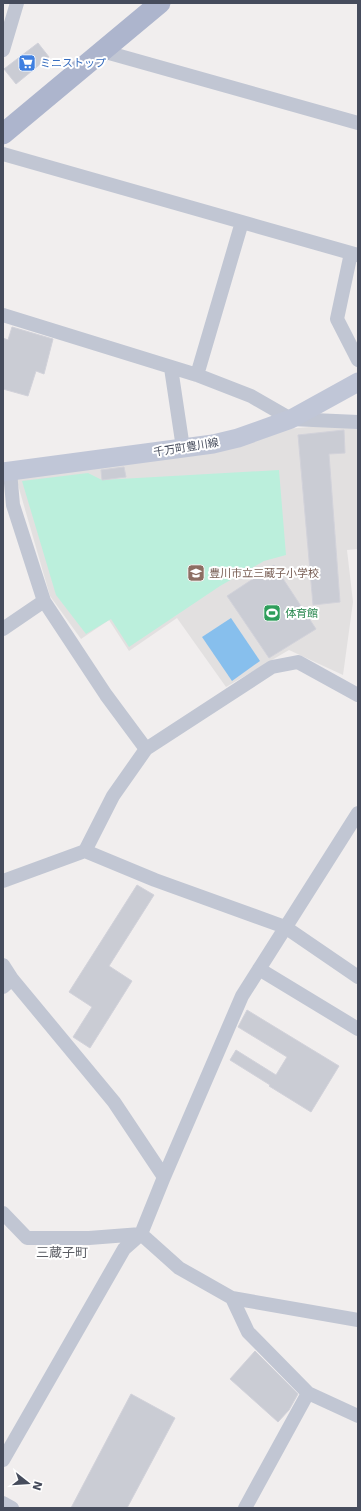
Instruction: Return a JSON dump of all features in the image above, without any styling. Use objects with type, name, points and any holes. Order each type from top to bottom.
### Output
[{"type":"main road","points":[[3,134],[160,3]]},
{"type":"main road","name":"千万町豊川線","points":[[6,472],[214,444],[238,438],[291,419],[358,382]]},
{"type":"street","points":[[3,50],[17,3]]},
{"type":"street","points":[[102,51],[358,123]]},
{"type":"street","points":[[3,154],[354,254],[337,319],[358,360]]},
{"type":"street","points":[[197,375],[242,222]]},
{"type":"street","points":[[3,315],[197,375],[251,396],[291,419],[358,422]]},
{"type":"street","points":[[171,368],[183,448]]},
{"type":"street","points":[[6,472],[13,505],[44,601],[106,695],[146,749]]},
{"type":"street","points":[[3,629],[44,601]]},
{"type":"street","points":[[85,851],[113,796],[146,749],[272,667],[298,662],[358,695]]},
{"type":"street","points":[[3,1460],[124,1249],[141,1234],[242,996],[284,927],[358,813]]},
{"type":"street","points":[[3,881],[32,869],[85,851],[155,880],[284,927],[358,977]]},
{"type":"street","points":[[3,965],[7,983],[114,1102],[164,1177]]},
{"type":"street","points":[[259,969],[358,1029]]},
{"type":"street","points":[[3,1213],[27,1238],[89,1238],[141,1234],[179,1268],[232,1298],[358,1320]]},
{"type":"street","points":[[232,1298],[248,1332],[308,1393],[358,1416]]},
{"type":"street","points":[[245,1508],[308,1393]]},
{"type":"street","points":[[3,1503],[12,1508]]},
{"type":"shaded area","name":"豊川市立三蔵子小学校","points":[[322,426],[358,428],[358,549],[347,550],[353,602],[343,675],[289,650],[226,687],[177,618],[129,651],[109,620],[81,639],[50,596],[16,478],[274,430]]},
{"type":"green space","points":[[279,470],[286,555],[264,561],[220,586],[129,647],[111,619],[86,634],[56,595],[22,481],[88,473],[102,480]]},
{"type":"water","points":[[231,618],[260,661],[232,681],[202,637]]},
{"type":"building","name":"ミニストップ","points":[[38,43],[49,57],[16,84],[4,69]]},
{"type":"building","points":[[12,327],[53,339],[44,374],[36,371],[28,396],[3,389],[3,338],[8,340]]},
{"type":"building","points":[[344,430],[345,453],[329,454],[340,602],[313,605],[298,435]]},
{"type":"building","points":[[124,467],[126,477],[102,480],[101,470]]},
{"type":"building","name":"体育館","points":[[274,565],[316,629],[269,658],[227,596]]},
{"type":"building","points":[[137,885],[154,895],[109,966],[132,981],[90,1048],[73,1037],[92,1007],[69,992]]},
{"type":"building","points":[[247,1010],[339,1066],[311,1112],[230,1060],[236,1050],[276,1075],[287,1057],[238,1027]]},
{"type":"building","points":[[255,1351],[298,1394],[289,1410],[278,1422],[230,1379]]},
{"type":"building","points":[[131,1394],[175,1418],[127,1508],[71,1508]]},
{"type":"place","name":"ミニストップ","points":[[27,63]]},
{"type":"place","name":"豊川市立三蔵子小学校","points":[[196,573]]},
{"type":"place","name":"体育館","points":[[272,613]]},
{"type":"district","name":"三蔵子町","points":[[62,1252]]}]
